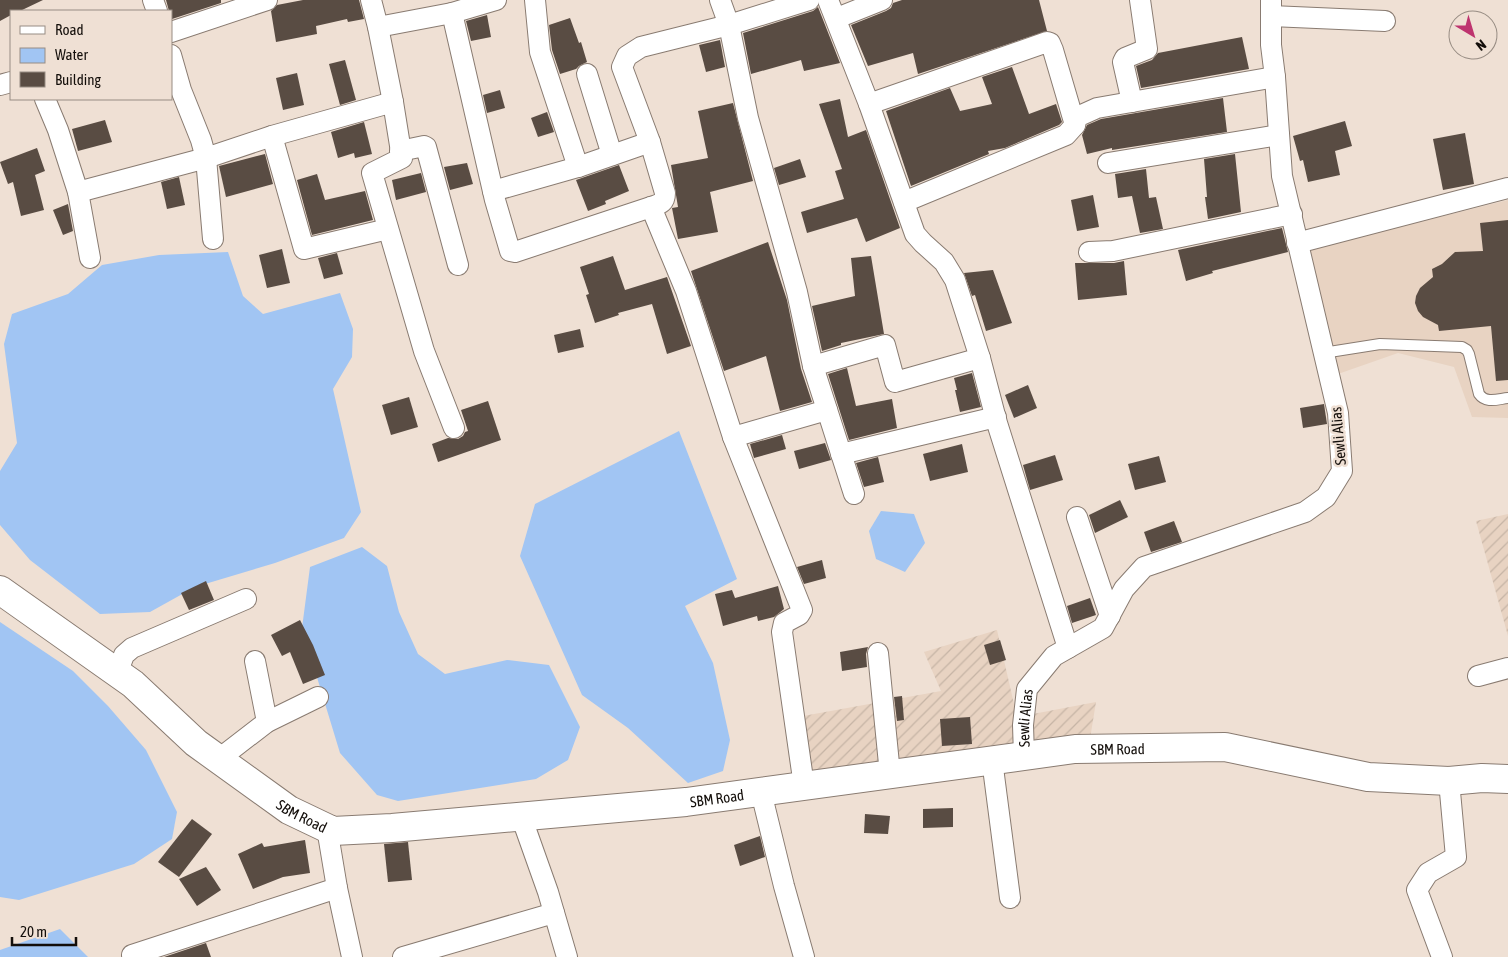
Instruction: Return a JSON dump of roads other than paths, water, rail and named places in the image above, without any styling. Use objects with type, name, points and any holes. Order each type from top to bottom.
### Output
[{"type":"street","points":[[172,32],[267,0]]},
{"type":"street","points":[[371,0],[393,102],[402,158],[372,173],[424,351],[454,428]]},
{"type":"street","points":[[378,27],[452,13],[496,0]]},
{"type":"street","points":[[535,0],[540,52],[578,166]]},
{"type":"street","points":[[720,0],[729,25],[748,118],[797,292],[813,366],[854,494]]},
{"type":"street","points":[[452,13],[493,191],[510,251],[514,252],[651,207],[665,200],[666,193],[650,142],[622,67],[627,56],[640,47],[729,25],[809,0]]},
{"type":"street","points":[[882,0],[832,9],[869,104],[915,234],[951,270],[956,280],[996,417],[1068,648]]},
{"type":"street","points":[[1132,102],[1123,62],[1125,58],[1147,49],[1140,0]]},
{"type":"street","points":[[1271,8],[1385,21]]},
{"type":"street","name":"Sewli Alias","points":[[1024,756],[1023,725],[1027,688],[1054,656],[1104,628],[1124,589],[1144,567],[1305,512],[1326,497],[1342,471],[1338,413],[1282,176],[1271,45],[1271,8]]},
{"type":"street","points":[[869,104],[1047,42],[1050,43],[1053,50],[1075,125]]},
{"type":"street","points":[[172,58],[181,90],[201,140],[206,158],[213,239]]},
{"type":"street","points":[[587,74],[612,155]]},
{"type":"street","points":[[904,202],[1066,135],[1075,125],[1077,118],[1097,108],[1275,77]]},
{"type":"street","points":[[45,100],[58,130],[78,192],[90,258]]},
{"type":"street","points":[[78,192],[206,158],[272,136],[393,102]]},
{"type":"street","points":[[1108,163],[1279,135]]},
{"type":"street","points":[[272,136],[304,249],[388,229]]},
{"type":"street","points":[[493,191],[650,142]]},
{"type":"street","points":[[400,151],[424,146],[427,150],[458,265]]},
{"type":"street","points":[[1297,243],[1508,188]]},
{"type":"street","points":[[651,207],[686,291],[733,437],[802,610],[799,615],[784,623],[782,632],[804,786]]},
{"type":"street","points":[[1089,252],[1113,251],[1292,214]]},
{"type":"street","points":[[813,366],[885,345],[894,382],[980,358]]},
{"type":"street","points":[[733,437],[827,410]]},
{"type":"street","points":[[841,454],[996,417]]},
{"type":"street","points":[[1077,517],[1110,616]]},
{"type":"street","name":"SBM Road","points":[[0,590],[133,684],[196,743],[289,810],[333,831],[686,802],[1075,749],[1225,747],[1368,777],[1449,781],[1482,778],[1508,779]]},
{"type":"street","points":[[117,674],[124,655],[132,648],[246,599]]},
{"type":"street","points":[[878,653],[890,774]]},
{"type":"street","points":[[255,661],[267,722]]},
{"type":"street","points":[[1478,676],[1508,668]]},
{"type":"street","points":[[219,759],[267,722],[318,698]]},
{"type":"street","points":[[992,760],[1010,898]]},
{"type":"street","points":[[1442,957],[1417,890],[1428,873],[1456,857],[1449,781]]},
{"type":"street","points":[[761,792],[804,957]]},
{"type":"street","points":[[521,816],[567,957]]},
{"type":"street","points":[[327,828],[337,888],[352,957]]},
{"type":"street","points":[[132,955],[337,888]]},
{"type":"street","points":[[403,957],[554,913]]},
{"type":"lane","points":[[1323,353],[1380,344],[1462,347],[1469,354],[1479,394],[1482,398],[1486,400],[1508,398]]},
{"type":"water","points":[[228,252],[243,296],[263,314],[340,293],[353,329],[352,357],[333,389],[361,512],[344,538],[275,563],[195,587],[150,612],[100,614],[30,560],[0,525],[0,471],[17,443],[4,344],[12,314],[68,294],[102,265],[159,255]]},
{"type":"water","points":[[679,431],[737,579],[685,606],[713,663],[730,740],[723,771],[688,783],[628,728],[582,695],[520,556],[535,504]]},
{"type":"water","points":[[881,511],[914,514],[925,543],[905,572],[876,559],[869,531]]},
{"type":"water","points":[[362,547],[387,566],[399,612],[418,654],[445,674],[507,660],[549,665],[580,727],[568,760],[536,779],[398,801],[377,795],[340,753],[302,628],[310,567]]},
{"type":"water","points":[[0,622],[73,671],[108,706],[146,750],[177,812],[172,839],[134,864],[19,900],[0,897]]},
{"type":"water","points":[[60,929],[88,957],[0,957],[0,950]]}]
